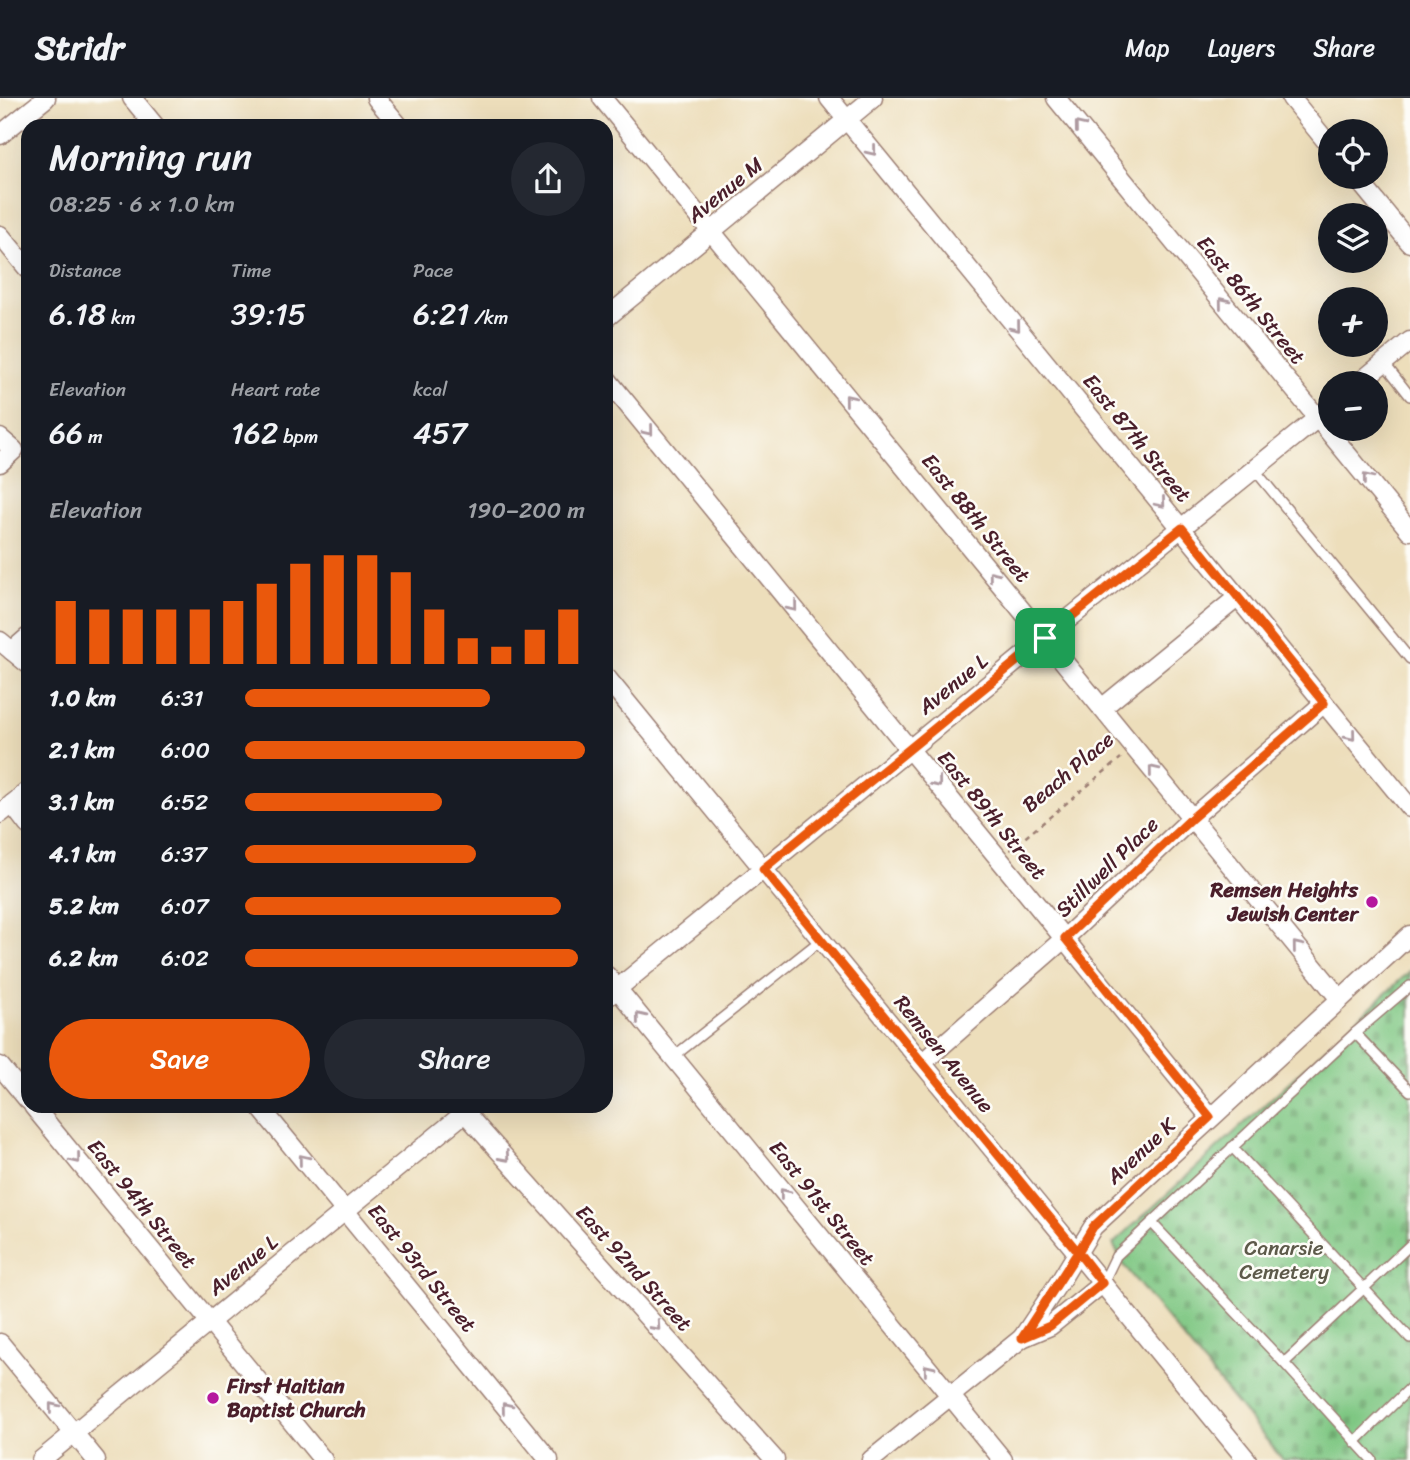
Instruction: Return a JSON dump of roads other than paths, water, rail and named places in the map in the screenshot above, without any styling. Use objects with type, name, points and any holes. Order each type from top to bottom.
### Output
[{"type":"street","points":[[0,135],[46,98]]},
{"type":"street","points":[[132,98],[149,119]]},
{"type":"street","points":[[376,98],[393,119]]},
{"type":"street","name":"East 88th Street","points":[[602,98],[1340,999]]},
{"type":"street","name":"East 87th Street","points":[[829,98],[1410,808]]},
{"type":"street","name":"Avenue M","points":[[613,312],[873,98]]},
{"type":"street","name":"East 86th Street","points":[[1056,98],[1318,406]]},
{"type":"street","points":[[1291,98],[1318,131]]},
{"type":"street","points":[[1366,189],[1410,243]]},
{"type":"street","points":[[0,235],[21,260]]},
{"type":"street","points":[[1374,371],[1410,341]]},
{"type":"street","name":"East 89th Street","points":[[613,388],[1210,1117]]},
{"type":"street","name":"Avenue L","points":[[613,984],[763,869],[1318,418]]},
{"type":"street","points":[[0,438],[14,450],[0,463]]},
{"type":"street","name":"East 86th Street","points":[[1344,441],[1410,531]]},
{"type":"street","name":"Beach Place","points":[[1102,708],[1238,597]]},
{"type":"street","points":[[6,646],[21,658]]},
{"type":"street","name":"Remsen Avenue","points":[[613,686],[1247,1460]]},
{"type":"street","name":"Stillwell Place","points":[[922,1063],[1065,938],[1192,818],[1324,703]]},
{"type":"street","points":[[21,797],[6,809],[21,820]]},
{"type":"street","name":"Avenue K","points":[[1022,1338],[1093,1227],[1410,935]]},
{"type":"street","name":"East 91st Street","points":[[613,991],[673,1057],[1003,1460]]},
{"type":"street","points":[[0,1066],[21,1092]]},
{"type":"street","name":"East 94th Street","points":[[39,1113],[323,1460]]},
{"type":"street","name":"East 93rd Street","points":[[265,1113],[549,1460]]},
{"type":"street","name":"Avenue L","points":[[41,1460],[346,1211],[460,1113]]},
{"type":"street","name":"East 92nd Street","points":[[470,1113],[775,1460]]},
{"type":"street","name":"Avenue K","points":[[872,1460],[1022,1338],[1050,1326],[1102,1283]]},
{"type":"street","points":[[0,1343],[96,1460]]},
{"type":"lane","points":[[1384,363],[1410,396]]},
{"type":"lane","points":[[1254,470],[1410,659]]},
{"type":"lane","points":[[673,1057],[821,940]]},
{"type":"lane","points":[[1102,1283],[1116,1256],[1355,1033],[1410,986]]},
{"type":"lane","points":[[1355,1033],[1410,1091]]},
{"type":"lane","points":[[1232,1147],[1410,1338]]},
{"type":"lane","points":[[1152,1223],[1372,1460]]},
{"type":"lane","points":[[1284,1363],[1410,1245]]},
{"type":"lane","points":[[1355,1442],[1410,1388]]},
{"type":"place","name":"Remsen Heights Jewish Center","points":[[1372,902]]},
{"type":"place","name":"First Haitian Baptist Church","points":[[213,1398]]},
{"type":"park label","name":"Canarsie Cemetery","points":[[1284,1260]]}]
